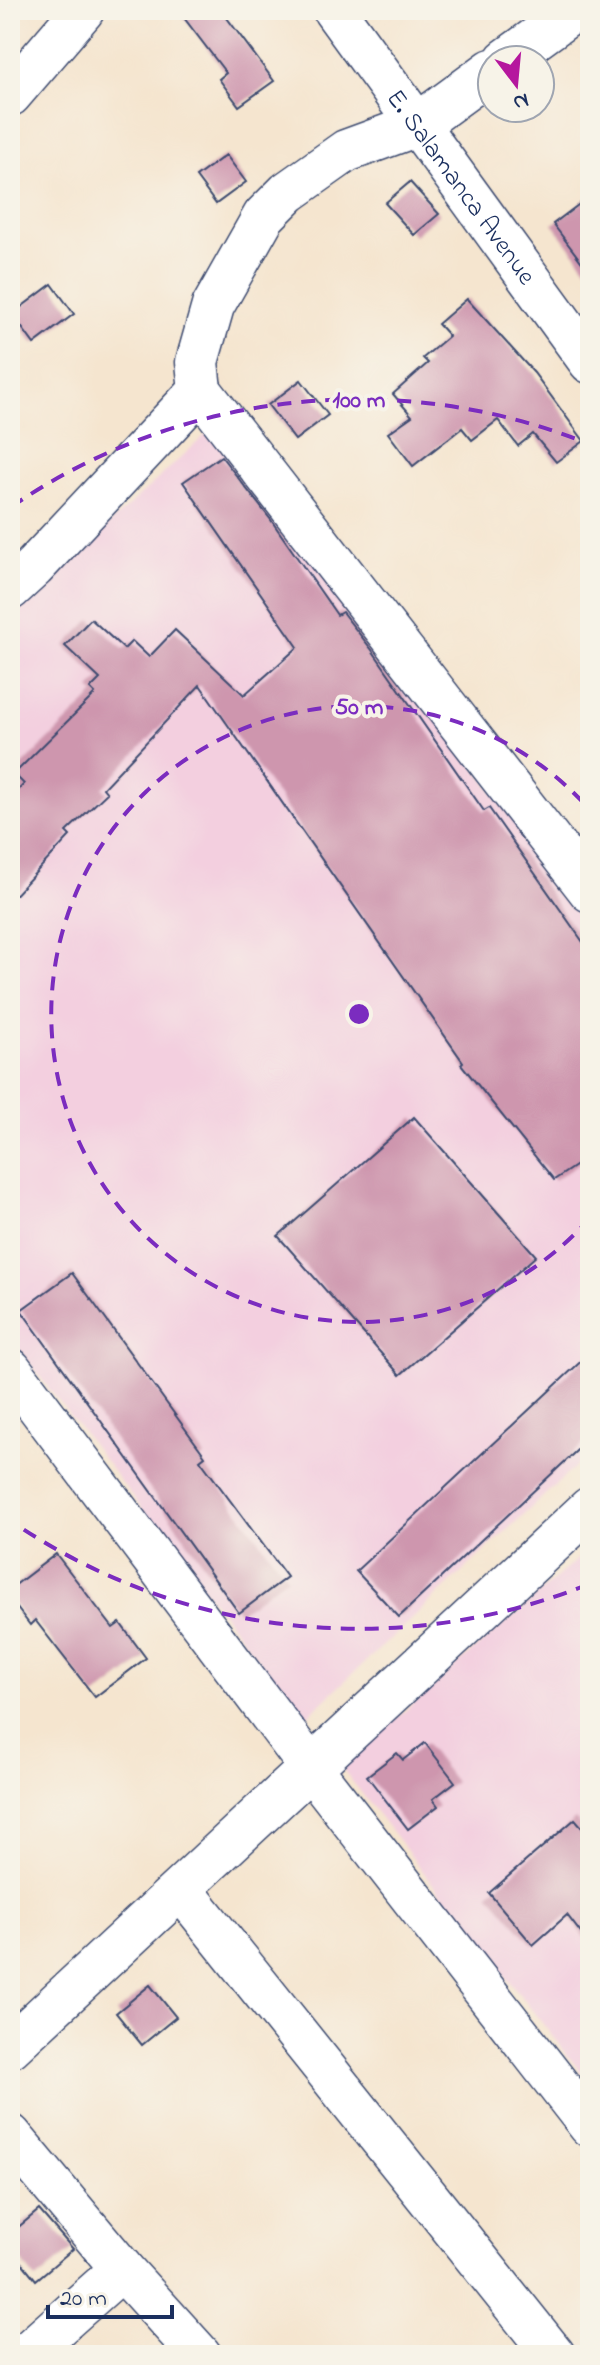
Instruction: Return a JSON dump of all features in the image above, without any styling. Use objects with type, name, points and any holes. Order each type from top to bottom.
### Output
[{"type":"street","points":[[10,95],[83,10]]},
{"type":"street","name":"E. Salamanca Avenue","points":[[334,10],[590,362]]},
{"type":"street","points":[[528,44],[575,10]]},
{"type":"street","points":[[476,82],[417,125],[346,151],[288,192],[264,216],[213,306],[197,362],[200,390],[590,891]]},
{"type":"street","points":[[10,589],[200,390]]},
{"type":"street","points":[[10,1369],[311,1768],[590,2126]]},
{"type":"street","points":[[10,2047],[590,1508]]},
{"type":"street","points":[[181,1889],[554,2355]]},
{"type":"street","points":[[10,2135],[122,2269],[200,2355]]},
{"type":"street","points":[[25,2355],[122,2269]]},
{"type":"shaded area","points":[[215,426],[590,918],[590,1453],[304,1719],[10,1338],[10,616]]},
{"type":"shaded area","points":[[590,1548],[590,2084],[341,1767]]},
{"type":"building","points":[[178,10],[221,10],[274,81],[239,106],[219,79],[226,73]]},
{"type":"building","points":[[226,155],[246,182],[216,204],[196,177]]},
{"type":"building","points":[[410,182],[439,214],[414,235],[385,203]]},
{"type":"building","points":[[590,196],[590,273],[553,224]]},
{"type":"building","points":[[52,284],[74,314],[34,344],[12,314]]},
{"type":"building","points":[[467,299],[534,373],[584,441],[556,462],[533,434],[518,446],[498,420],[472,440],[462,428],[413,466],[388,433],[412,416],[393,394],[428,363],[423,358],[449,336],[438,324]]},
{"type":"building","points":[[301,380],[328,415],[295,440],[268,405]]},
{"type":"building","points":[[221,456],[271,520],[337,615],[342,612],[372,650],[484,811],[489,808],[590,952],[590,1156],[554,1180],[461,1064],[463,1062],[200,685],[103,788],[107,793],[66,832],[70,836],[10,900],[10,799],[24,784],[14,774],[95,694],[90,689],[100,679],[65,646],[91,619],[124,649],[132,641],[149,657],[175,630],[244,695],[298,647],[183,482]]},
{"type":"building","points":[[414,1117],[536,1256],[400,1375],[278,1236]]},
{"type":"building","points":[[72,1273],[205,1456],[200,1460],[287,1577],[239,1613],[21,1310]]},
{"type":"building","points":[[590,1353],[590,1438],[399,1617],[356,1571]]},
{"type":"building","points":[[56,1554],[113,1628],[120,1623],[146,1658],[95,1697],[35,1620],[30,1625],[10,1599],[10,1589]]},
{"type":"building","points":[[425,1743],[455,1782],[433,1799],[438,1806],[408,1829],[367,1776],[397,1753],[403,1760]]},
{"type":"building","points":[[575,1819],[590,1836],[590,1945],[567,1915],[533,1945],[489,1893]]},
{"type":"building","points":[[150,1985],[176,2017],[142,2045],[116,2013]]},
{"type":"building","points":[[39,2210],[73,2249],[36,2280],[10,2248],[10,2234]]}]
